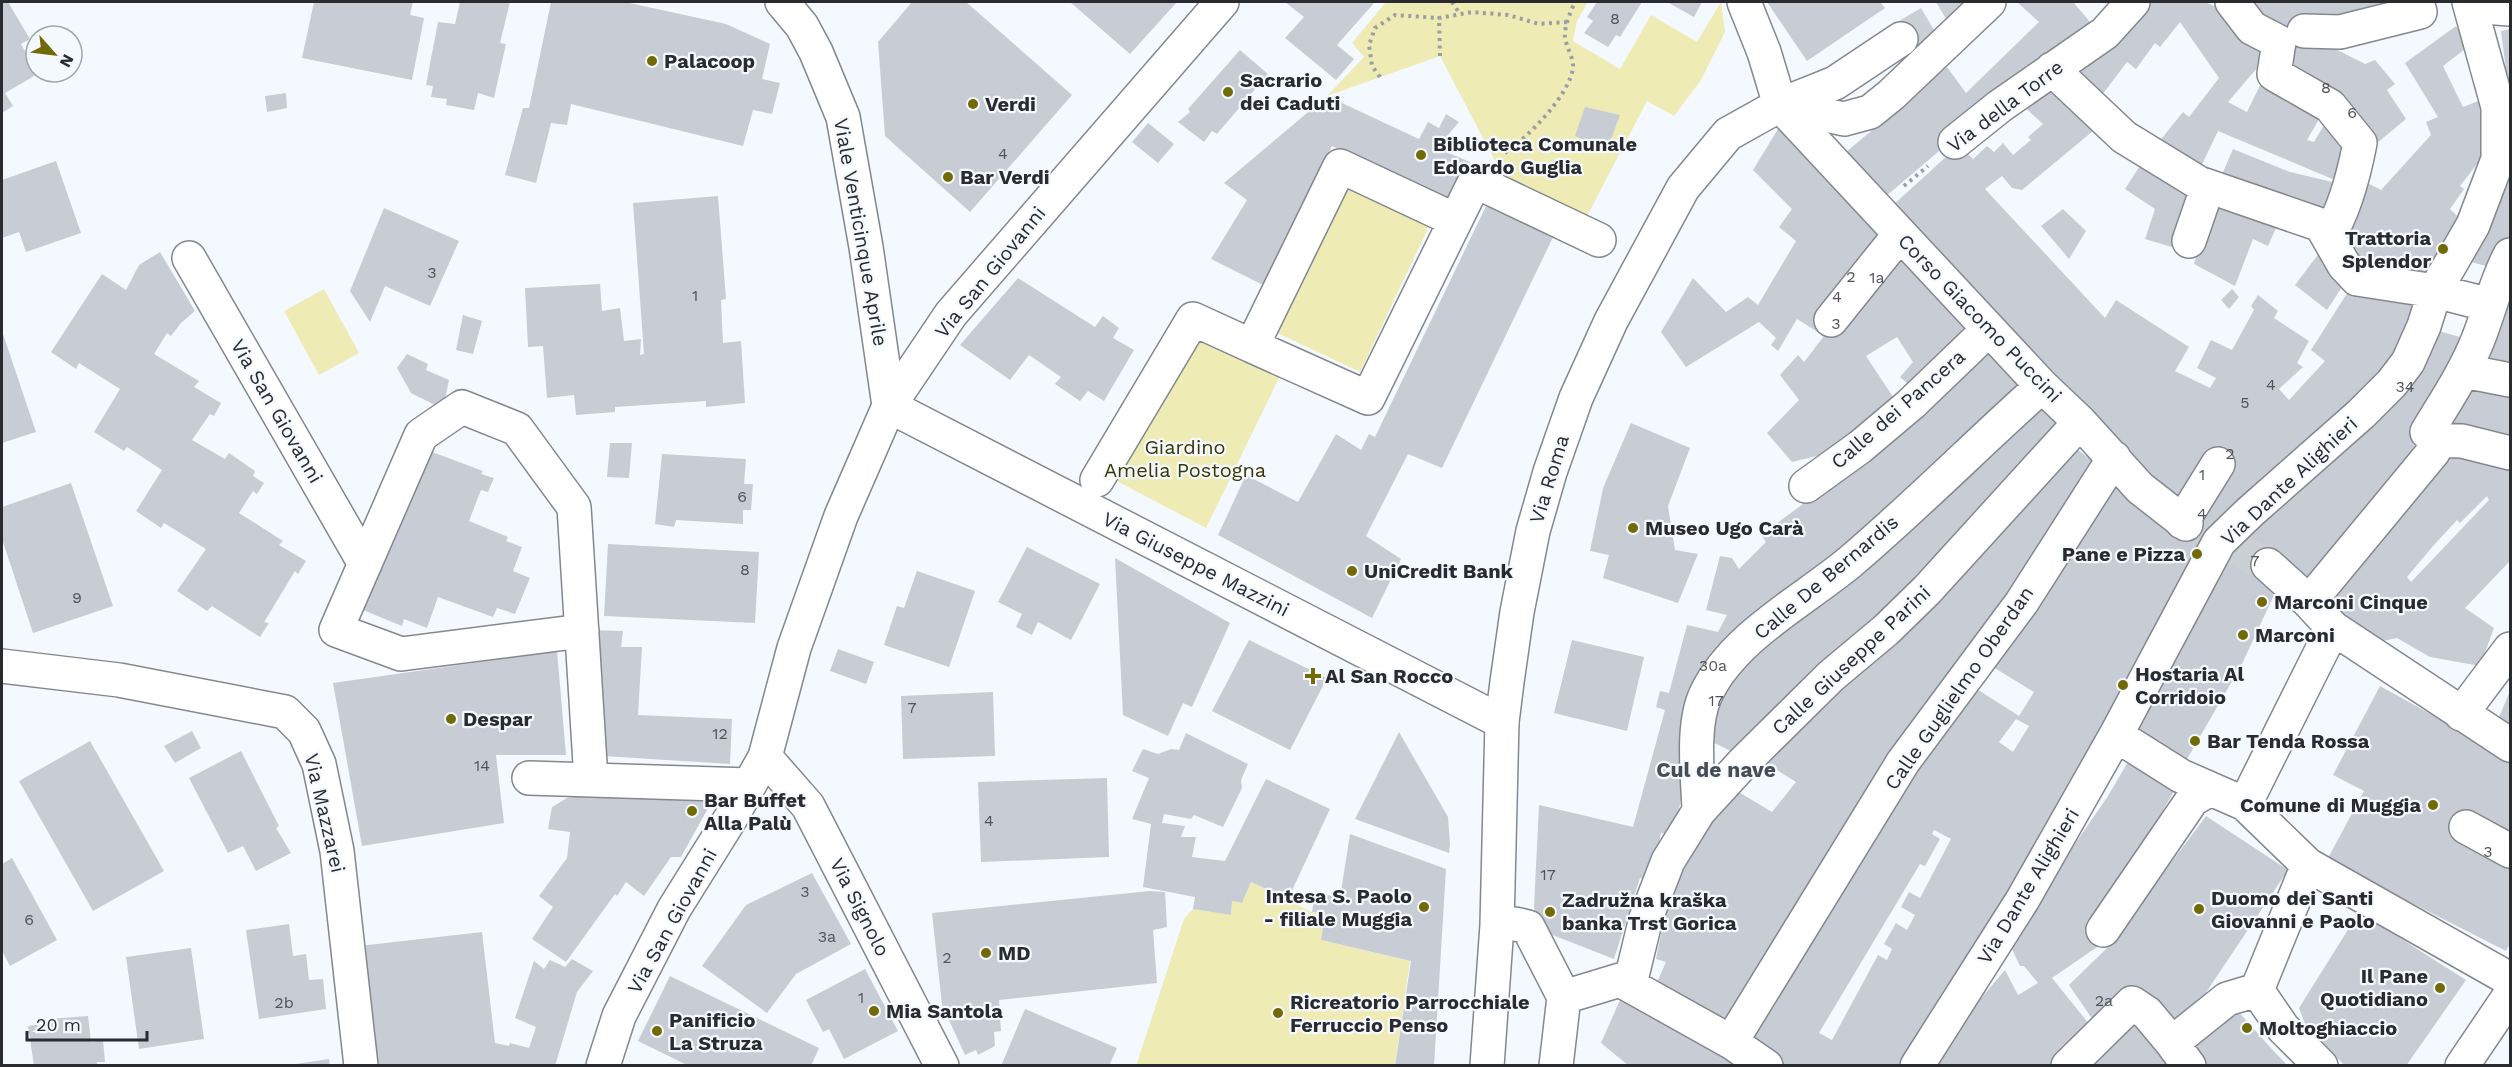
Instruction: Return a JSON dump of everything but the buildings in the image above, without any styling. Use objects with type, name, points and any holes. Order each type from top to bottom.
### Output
[{"type":"street","name":"Viale Venticinque Aprile","points":[[782,2],[802,26],[816,52],[843,117],[866,247],[889,406]]},
{"type":"street","name":"Via San Giovanni","points":[[606,1064],[619,1016],[674,909],[757,771],[794,648],[837,527],[889,406],[951,314],[1222,2]]},
{"type":"street","points":[[1744,2],[1764,52],[1780,105],[1844,119],[1870,112],[1989,2]]},
{"type":"street","name":"Via della Torre","points":[[1955,142],[2000,106],[2105,33],[2133,2]]},
{"type":"street","points":[[2232,2],[2252,28],[2295,34],[2340,32],[2420,12],[2417,2]]},
{"type":"street","name":"Via Dante Alighieri","points":[[1917,1065],[2023,899],[2116,735],[2206,535],[2392,383],[2408,362],[2424,326],[2435,291],[2472,225],[2498,159],[2498,107],[2492,6]]},
{"type":"street","points":[[2295,34],[2274,74],[2330,106],[2361,143],[2335,226],[2328,237]]},
{"type":"street","name":"Via Roma","points":[[1487,1065],[1506,924],[1502,723],[1517,612],[1533,531],[1550,472],[1576,398],[1611,321],[1683,188],[1728,134],[1780,105],[1835,83],[1901,39]]},
{"type":"street","points":[[2052,69],[2124,136],[2199,183],[2321,225],[2344,265],[2357,279],[2435,291],[2490,305]]},
{"type":"street","name":"Corso Giacomo Puccini","points":[[1780,105],[1988,330],[2042,387],[2080,422],[2140,488],[2206,535]]},
{"type":"street","points":[[1252,346],[1340,166],[1455,220]]},
{"type":"street","points":[[1097,480],[1193,319],[1368,398],[1475,181],[1599,240]]},
{"type":"street","points":[[2189,241],[2208,186]]},
{"type":"street","points":[[1831,320],[1900,234]]},
{"type":"street","name":"Via San Giovanni","points":[[189,258],[365,564]]},
{"type":"street","points":[[2508,267],[2464,371],[2427,432],[2435,440],[2462,441],[2511,453]]},
{"type":"street","name":"Calle dei Pancera","points":[[1806,486],[1860,447],[1911,404],[1988,330]]},
{"type":"street","points":[[2464,371],[2511,380]]},
{"type":"street","name":"Calle De Bernardis","points":[[1699,811],[1697,734],[1706,694],[1733,654],[1849,562],[2042,387]]},
{"type":"street","name":"Via Giuseppe Mazzini","points":[[889,406],[1502,723]]},
{"type":"street","points":[[582,631],[401,654],[336,630],[421,435],[462,408],[517,429],[574,507],[582,631],[591,780]]},
{"type":"street","name":"Calle Giuseppe Parini","points":[[1625,982],[1668,861],[1699,811],[1743,763],[1831,676],[1886,630],[1927,590],[2080,422]]},
{"type":"street","points":[[2309,602],[2434,451],[2435,440]]},
{"type":"street","name":"Calle Guglielmo Oberdan","points":[[1731,1042],[1903,762],[2022,602],[2114,458]]},
{"type":"street","points":[[2206,535],[2218,464]]},
{"type":"street","points":[[2268,565],[2309,602],[2333,628],[2511,745]]},
{"type":"street","points":[[2245,804],[2333,628]]},
{"type":"street","points":[[2461,714],[2511,649]]},
{"type":"street","name":"Via Mazzarei","points":[[2,666],[119,680],[285,712],[304,731],[319,764],[337,851],[361,1065]]},
{"type":"street","points":[[2116,735],[2194,788],[2245,804],[2308,865],[2507,985],[2462,1065]]},
{"type":"street","points":[[529,778],[591,780],[757,771]]},
{"type":"street","name":"Via Signolo","points":[[757,771],[808,806],[942,1065]]},
{"type":"street","points":[[2103,930],[2194,788]]},
{"type":"street","points":[[2466,827],[2511,851]]},
{"type":"street","points":[[2068,1065],[2132,1002],[2142,1007],[2181,1054],[2242,995],[2308,865]]},
{"type":"street","points":[[1506,924],[1528,927],[1564,998],[1558,1064]]},
{"type":"street","points":[[1564,998],[1625,982],[1731,1042],[1766,1065]]},
{"type":"street","points":[[2242,995],[2283,1028],[2321,1065]]},
{"type":"path","points":[[1452,2],[1460,14]]},
{"type":"path","points":[[1501,156],[1519,143],[1569,84],[1573,66],[1564,35],[1575,2]]},
{"type":"path","points":[[1380,77],[1372,66],[1369,45],[1375,28],[1395,15],[1439,18],[1472,12],[1508,15],[1539,24],[1568,22]]},
{"type":"path","points":[[1439,18],[1440,56]]},
{"type":"path","name":"Via della Torre","points":[[1877,210],[1955,142]]},
{"type":"green space","points":[[1386,2],[1588,2],[1577,21],[1573,41],[1620,69],[1651,15],[1697,42],[1721,2],[1725,32],[1701,80],[1674,116],[1647,101],[1586,218],[1504,178],[1440,56],[1327,96],[1364,57],[1352,43]]},
{"type":"green space","points":[[1344,178],[1432,220],[1360,372],[1271,330]]},
{"type":"green space","points":[[324,289],[359,353],[319,375],[284,311]]},
{"type":"green space","name":"Giardino Amelia Postogna","points":[[1200,337],[1280,376],[1206,528],[1115,480]]},
{"type":"green space","name":"Ricreatorio Parrocchiale Ferruccio Penso","points":[[1251,882],[1312,912],[1325,912],[1321,940],[1410,961],[1395,1065],[1136,1066],[1184,919],[1193,909],[1231,915],[1232,901],[1242,903]]},
{"type":"tunnel","points":[[1901,39],[1963,2]]},
{"type":"tunnel","points":[[2232,547],[2268,565]]},
{"type":"place","name":"Palacoop","points":[[652,61]]},
{"type":"place","name":"Sacrario dei Caduti","points":[[1228,92]]},
{"type":"place","name":"Verdi","points":[[973,104]]},
{"type":"place","name":"Biblioteca Comunale Edoardo Guglia","points":[[1421,155]]},
{"type":"place","name":"Bar Verdi","points":[[948,177]]},
{"type":"place","name":"Trattoria Splendor","points":[[2443,249]]},
{"type":"place","name":"Museo Ugo Carà","points":[[1633,528]]},
{"type":"place","name":"Pane e Pizza","points":[[2197,554]]},
{"type":"place","name":"UniCredit Bank","points":[[1352,571]]},
{"type":"place","name":"Marconi Cinque","points":[[2262,602]]},
{"type":"place","name":"Marconi","points":[[2243,635]]},
{"type":"place","name":"Al San Rocco","points":[[1313,676]]},
{"type":"place","name":"Hostaria Al Corridoio","points":[[2123,685]]},
{"type":"place","name":"Despar","points":[[451,719]]},
{"type":"place","name":"Bar Tenda Rossa","points":[[2195,741]]},
{"type":"place","name":"Comune di Muggia","points":[[2433,805]]},
{"type":"place","name":"Bar Buffet Alla Palù","points":[[692,811]]},
{"type":"place","name":"Intesa S. Paolo - filiale Muggia","points":[[1424,907]]},
{"type":"place","name":"Duomo dei Santi Giovanni e Paolo","points":[[2199,909]]},
{"type":"place","name":"Zadružna kraška banka Trst Gorica","points":[[1550,912]]},
{"type":"place","name":"MD","points":[[986,953]]},
{"type":"place","name":"Il Pane Quotidiano","points":[[2440,988]]},
{"type":"place","name":"Mia Santola","points":[[874,1011]]},
{"type":"place","name":"Ricreatorio Parrocchiale Ferruccio Penso","points":[[1278,1013]]},
{"type":"place","name":"Moltoghiaccio","points":[[2247,1028]]},
{"type":"place","name":"Panificio La Struza","points":[[657,1031]]},
{"type":"district","name":"Cul de nave","points":[[1716,769]]}]
